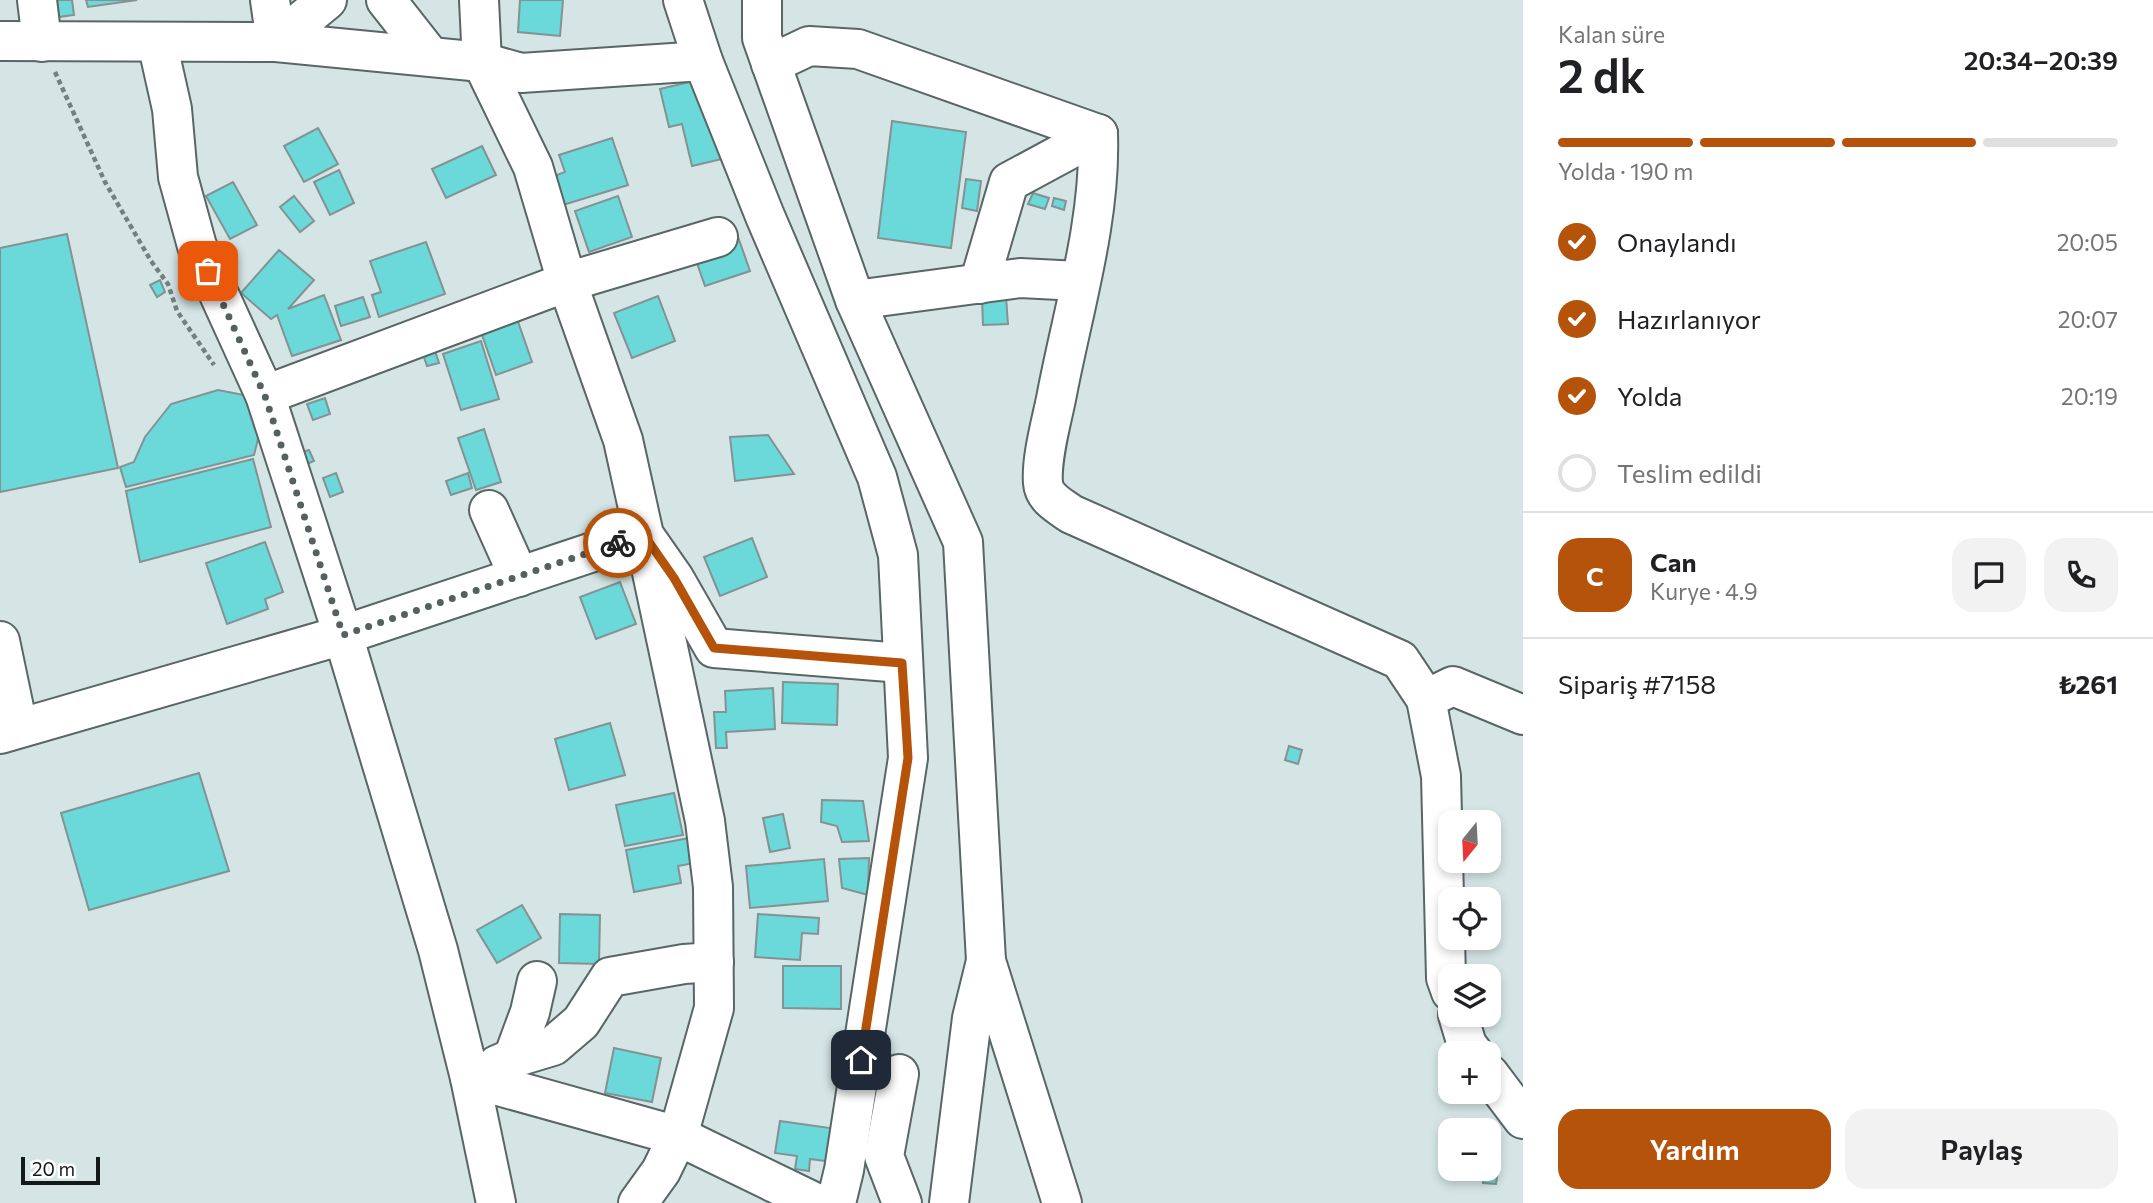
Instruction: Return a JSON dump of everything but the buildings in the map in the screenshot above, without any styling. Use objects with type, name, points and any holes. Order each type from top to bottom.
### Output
[{"type":"street","points":[[37,0],[42,42]]},
{"type":"street","points":[[270,0],[276,42]]},
{"type":"street","points":[[276,42],[327,0]]},
{"type":"street","points":[[386,0],[430,56]]},
{"type":"street","points":[[479,0],[482,62],[533,167],[567,282],[623,440],[705,821],[713,887],[714,1008],[678,1136],[662,1171],[638,1203]]},
{"type":"street","points":[[683,0],[702,61],[877,477],[898,555],[908,758],[846,1156],[835,1203]]},
{"type":"street","points":[[762,0],[766,51],[855,300],[963,542],[986,961],[1062,1203]]},
{"type":"street","points":[[766,51],[790,0]]},
{"type":"street","points":[[0,41],[276,42],[482,62],[521,73],[702,61]]},
{"type":"street","points":[[158,42],[172,109],[178,177],[197,246],[265,396],[343,635],[438,950],[470,1078],[496,1203]]},
{"type":"street","points":[[766,51],[809,46],[858,49],[1098,134]]},
{"type":"street","points":[[1098,134],[1099,164],[1042,485],[1052,501],[1071,514],[1400,660],[1426,699],[1441,776],[1446,964]]},
{"type":"street","points":[[979,284],[1009,182],[1098,134]]},
{"type":"street","points":[[265,396],[567,282],[718,237]]},
{"type":"street","points":[[855,300],[1020,278],[1079,281]]},
{"type":"street","points":[[489,510],[519,577]]},
{"type":"street","points":[[644,535],[674,578],[714,648],[902,663]]},
{"type":"street","points":[[0,641],[9,731],[343,635],[644,535]]},
{"type":"street","points":[[1426,699],[1452,686],[1523,715]]},
{"type":"street","points":[[948,1203],[972,1018],[986,961]]},
{"type":"street","points":[[470,1078],[513,1058],[553,1046],[581,1022],[610,977],[684,964],[714,962]]},
{"type":"street","points":[[513,1058],[530,1012],[537,981]]},
{"type":"street","points":[[899,1074],[884,1156],[902,1203]]},
{"type":"street","points":[[470,1078],[678,1136],[816,1203]]},
{"type":"street","points":[[1501,1090],[1523,1119]]},
{"type":"path","points":[[42,42],[105,182],[151,261],[168,284],[177,311],[219,372]]},
{"type":"way so far","points":[[208,271],[265,396],[343,635],[618,543]]},
{"type":"route","points":[[618,543],[644,535],[674,578],[714,648],[902,663],[908,758],[861,1060]]}]
